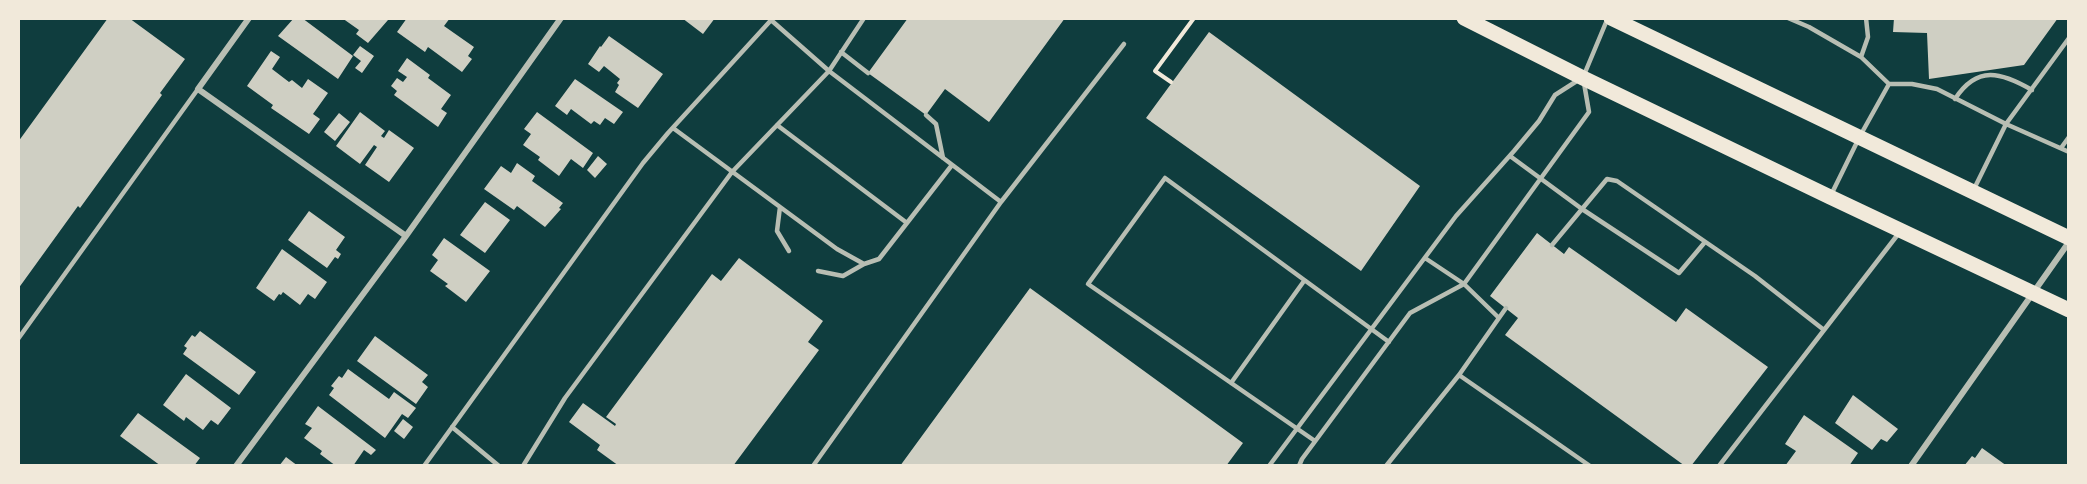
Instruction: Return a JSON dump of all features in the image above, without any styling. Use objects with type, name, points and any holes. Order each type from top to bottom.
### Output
[{"type":"main road","points":[[1464,18],[1583,78],[2069,310]]},
{"type":"main road","points":[[1610,18],[1860,136],[2069,240]]},
{"type":"street","points":[[249,18],[198,89],[406,236]]},
{"type":"street","points":[[236,466],[406,236],[561,18]]},
{"type":"street","points":[[1911,466],[2035,293],[2069,240]]},
{"type":"lane","points":[[523,466],[566,398],[732,172],[829,71],[864,18]]},
{"type":"lane","points":[[1299,466],[1410,313],[1464,284],[1589,112],[1583,78],[1610,18]]},
{"type":"lane","points":[[1788,18],[1809,27],[1861,57],[1889,84],[1912,84],[1937,89],[2006,124],[2069,152]]},
{"type":"lane","points":[[1861,57],[1868,37],[1866,18]]},
{"type":"lane","points":[[424,466],[643,163],[772,19],[829,71],[1001,202]]},
{"type":"lane","points":[[1973,191],[2006,124],[2069,38]]},
{"type":"lane","points":[[813,466],[1001,202],[1124,44]]},
{"type":"lane","points":[[841,52],[868,73]]},
{"type":"lane","points":[[1955,99],[1964,84],[1984,75],[2001,75],[2032,90]]},
{"type":"lane","points":[[1269,466],[1456,216],[1539,121],[1555,95],[1583,78]]},
{"type":"lane","points":[[1830,197],[1889,84]]},
{"type":"lane","points":[[18,339],[198,89]]},
{"type":"lane","points":[[926,115],[936,124],[943,158]]},
{"type":"lane","points":[[777,125],[907,223]]},
{"type":"lane","points":[[673,128],[837,249],[864,264]]},
{"type":"lane","points":[[2061,148],[2069,137]]},
{"type":"lane","points":[[1510,156],[1582,209],[1679,273],[1705,242]]},
{"type":"lane","points":[[818,271],[843,276],[864,264],[879,259],[952,165]]},
{"type":"lane","points":[[1315,441],[1088,284],[1165,178],[1389,342]]},
{"type":"lane","points":[[1552,245],[1607,179],[1617,181],[1755,276],[1824,330]]},
{"type":"lane","points":[[780,207],[777,231],[789,251]]},
{"type":"lane","points":[[1719,466],[1901,230]]},
{"type":"lane","points":[[1425,258],[1464,284],[1499,318]]},
{"type":"lane","points":[[1231,383],[1304,281]]},
{"type":"lane","points":[[1386,466],[1459,375],[1506,308]]},
{"type":"lane","points":[[1459,375],[1590,466]]},
{"type":"lane","points":[[452,427],[499,466]]},
{"type":"path","points":[[1171,82],[1155,71],[1194,18]]},
{"type":"building","points":[[108,18],[129,18],[185,59],[160,93],[162,95],[80,208],[78,206],[18,289],[18,142]]},
{"type":"building","points":[[294,18],[302,18],[353,56],[338,79],[278,36]]},
{"type":"building","points":[[342,18],[385,18],[388,20],[368,43],[356,34],[359,30]]},
{"type":"building","points":[[407,18],[450,18],[444,26],[474,47],[468,56],[472,59],[462,72],[428,47],[425,52],[397,32]]},
{"type":"building","points":[[682,18],[715,18],[703,34]]},
{"type":"building","points":[[908,18],[1065,18],[989,122],[945,89],[926,115],[868,73]]},
{"type":"building","points":[[1894,18],[2058,18],[2024,65],[1929,79],[1927,33],[1893,32]]},
{"type":"building","points":[[1209,32],[1420,186],[1361,271],[1146,118]]},
{"type":"building","points":[[609,36],[663,74],[638,108],[615,92],[620,79],[604,66],[599,72],[588,64]]},
{"type":"building","points":[[360,46],[374,56],[362,73],[355,68],[361,61],[353,55]]},
{"type":"building","points":[[271,51],[280,57],[272,69],[289,82],[292,80],[302,88],[308,79],[328,93],[313,114],[320,119],[309,134],[271,108],[273,105],[247,86]]},
{"type":"building","points":[[407,58],[451,95],[441,109],[447,113],[438,127],[394,95],[397,91],[391,86],[397,78],[403,82],[407,77],[398,71]]},
{"type":"building","points":[[575,79],[623,112],[614,124],[605,118],[600,125],[594,121],[591,124],[571,109],[567,115],[555,106]]},
{"type":"building","points":[[360,112],[385,131],[381,136],[384,138],[389,130],[414,148],[389,182],[365,165],[377,147],[374,145],[360,164],[336,146]]},
{"type":"building","points":[[537,112],[593,153],[583,168],[571,159],[559,176],[538,160],[540,157],[523,145],[531,134],[524,129]]},
{"type":"building","points":[[339,113],[350,122],[335,141],[324,132]]},
{"type":"building","points":[[598,156],[607,164],[595,178],[587,170]]},
{"type":"building","points":[[517,163],[535,176],[532,181],[563,203],[559,208],[561,209],[545,227],[517,206],[514,210],[484,189],[501,166],[511,173]]},
{"type":"building","points":[[485,202],[510,220],[485,253],[460,235]]},
{"type":"building","points":[[309,211],[345,237],[336,250],[341,254],[338,259],[335,257],[327,268],[288,240]]},
{"type":"building","points":[[1537,233],[1564,254],[1569,247],[1676,322],[1686,308],[1768,367],[1691,466],[1685,466],[1505,335],[1518,318],[1490,296]]},
{"type":"building","points":[[444,238],[490,271],[466,302],[445,286],[448,284],[430,271],[438,260],[432,255]]},
{"type":"building","points":[[282,249],[327,282],[315,299],[308,294],[300,305],[283,292],[274,301],[256,288]]},
{"type":"building","points":[[739,258],[823,321],[808,342],[819,350],[733,466],[619,466],[597,450],[600,445],[569,422],[583,403],[615,426],[616,424],[606,417],[712,274],[721,281]]},
{"type":"building","points":[[1030,288],[1243,443],[1226,466],[900,466]]},
{"type":"building","points":[[200,331],[256,372],[239,395],[183,354],[187,348],[184,346],[192,335],[195,337]]},
{"type":"building","points":[[375,336],[428,375],[422,382],[428,387],[416,404],[357,361]]},
{"type":"building","points":[[348,369],[389,399],[394,392],[416,408],[408,418],[402,414],[385,438],[329,395],[334,388],[331,386],[339,376],[342,378]]},
{"type":"building","points":[[186,374],[231,408],[218,425],[211,420],[203,430],[186,417],[184,421],[163,405]]},
{"type":"building","points":[[1853,395],[1898,429],[1887,442],[1881,439],[1872,450],[1835,423]]},
{"type":"building","points":[[318,406],[376,450],[371,455],[364,450],[353,466],[336,466],[320,454],[322,451],[304,438],[312,428],[305,424]]},
{"type":"building","points":[[138,413],[200,458],[194,466],[161,466],[120,436]]},
{"type":"building","points":[[1804,415],[1858,453],[1849,466],[1785,466],[1796,451],[1785,444]]},
{"type":"building","points":[[403,419],[413,427],[404,439],[394,431]]},
{"type":"building","points":[[1982,448],[2007,466],[1964,466],[1972,456],[1975,458]]},
{"type":"building","points":[[286,457],[298,466],[279,466]]}]
